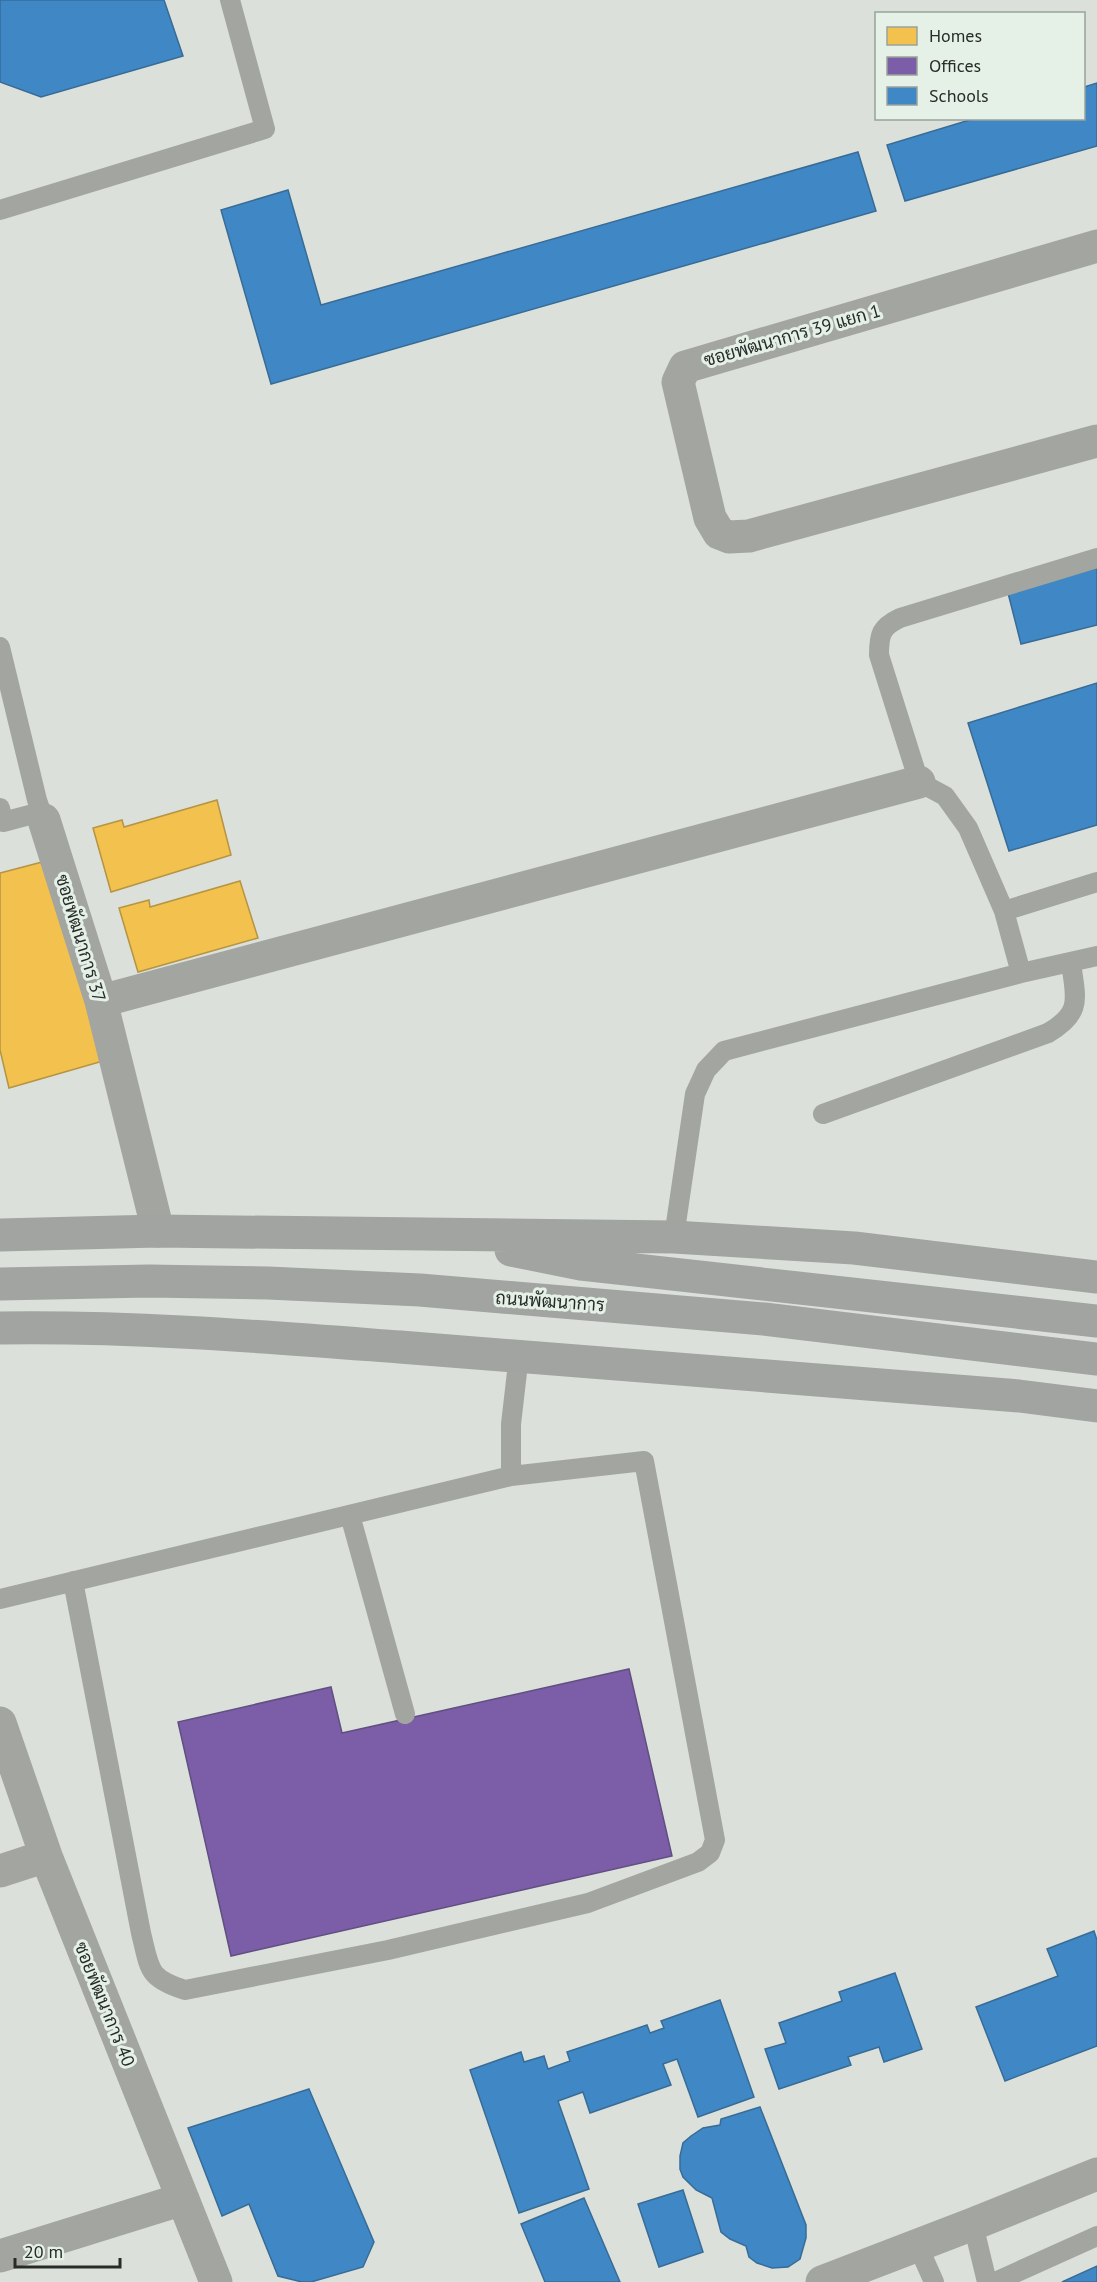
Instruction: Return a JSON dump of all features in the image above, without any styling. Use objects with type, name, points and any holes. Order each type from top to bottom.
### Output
[{"type":"main road","points":[[0,1235],[158,1231],[674,1237],[854,1248],[1097,1277]]},
{"type":"main road","points":[[433,1234],[581,1264],[1097,1322]]},
{"type":"main road","name":"ถนนพัฒนาการ","points":[[0,1284],[149,1281],[268,1283],[420,1290],[764,1319],[1097,1359]]},
{"type":"main road","points":[[0,1328],[149,1330],[519,1355],[1018,1396],[1097,1406]]},
{"type":"main road","points":[[1018,1396],[1097,1425]]},
{"type":"street","name":"ซอยพัฒนาการ 39 แยก 1","points":[[1097,246],[685,367],[678,382],[710,518],[719,533],[729,537],[749,536],[1097,441]]},
{"type":"street","points":[[101,1001],[919,782]]},
{"type":"street","name":"ซอยพัฒนาการ 37","points":[[42,816],[101,1001],[158,1231]]},
{"type":"street","name":"ซอยพัฒนาการ 40","points":[[0,1723],[9,1777],[46,1856],[216,2282]]},
{"type":"street","points":[[0,1871],[46,1856]]},
{"type":"street","points":[[822,2282],[1097,2174]]},
{"type":"street","points":[[0,2256],[183,2199]]},
{"type":"lane","points":[[0,210],[265,129],[230,0]]},
{"type":"lane","points":[[1021,973],[1004,911],[968,828],[945,796],[919,782],[879,655],[881,634],[887,624],[900,618],[1097,558]]},
{"type":"lane","name":"ซอยพัฒนาการ 37","points":[[0,647],[42,816]]},
{"type":"lane","points":[[0,808],[3,822],[42,816]]},
{"type":"lane","points":[[1004,911],[1097,882]]},
{"type":"lane","points":[[674,1237],[695,1094],[706,1070],[724,1051],[1021,973],[1097,956]]},
{"type":"lane","points":[[823,1114],[1048,1033],[1062,1025],[1071,1016],[1075,1002],[1071,962]]},
{"type":"lane","points":[[512,1476],[512,1424],[519,1355]]},
{"type":"lane","points":[[0,1599],[73,1581],[512,1476],[644,1461],[715,1840],[710,1853],[698,1862],[588,1903],[388,1950],[196,1988],[185,1990],[163,1983],[150,1970],[141,1932],[73,1581]]},
{"type":"lane","points":[[350,1515],[405,1714]]},
{"type":"lane","points":[[973,2224],[987,2282]]},
{"type":"lane","points":[[995,2282],[1097,2236]]},
{"type":"lane","points":[[918,2246],[934,2282]]},
{"type":"building: Homes","points":[[217,800],[231,855],[111,892],[93,828],[122,820],[124,827]]},
{"type":"building: Homes","points":[[46,861],[103,1061],[9,1088],[0,1050],[0,873]]},
{"type":"building: Homes","points":[[240,881],[258,938],[138,972],[119,908],[149,900],[150,907]]},
{"type":"building: Offices","points":[[629,1669],[672,1856],[231,1956],[178,1722],[331,1687],[342,1733]]},
{"type":"building: Schools","points":[[0,0],[164,0],[183,56],[41,97],[0,82]]},
{"type":"building: Schools","points":[[1097,83],[1097,146],[905,201],[887,145],[969,120],[1085,120],[1085,87]]},
{"type":"building: Schools","points":[[858,152],[876,211],[271,384],[221,210],[288,190],[321,305]]},
{"type":"building: Schools","points":[[1097,568],[1097,625],[1021,644],[1008,593]]},
{"type":"building: Schools","points":[[1097,683],[1097,825],[1009,851],[968,723]]},
{"type":"building: Schools","points":[[1094,1931],[1097,1940],[1097,2046],[1005,2081],[976,2007],[1058,1976],[1047,1949]]},
{"type":"building: Schools","points":[[895,1973],[922,2049],[884,2062],[879,2047],[848,2057],[851,2065],[779,2089],[765,2049],[786,2043],[779,2023],[842,2001],[839,1992]]},
{"type":"building: Schools","points":[[720,2000],[754,2097],[698,2117],[677,2059],[663,2064],[671,2085],[590,2113],[583,2092],[558,2101],[589,2189],[519,2213],[470,2070],[521,2052],[524,2062],[544,2056],[548,2069],[570,2061],[567,2052],[647,2025],[650,2033],[664,2028],[661,2021]]},
{"type":"building: Schools","points":[[309,2089],[374,2242],[363,2267],[311,2282],[302,2282],[278,2276],[249,2204],[222,2216],[188,2128]]},
{"type":"building: Schools","points":[[760,2107],[806,2225],[806,2238],[800,2259],[788,2267],[772,2268],[757,2263],[749,2257],[746,2246],[721,2232],[712,2198],[696,2190],[683,2177],[680,2169],[683,2143],[691,2136],[703,2128],[720,2125],[721,2119]]},
{"type":"building: Schools","points":[[683,2190],[703,2252],[659,2267],[638,2204]]},
{"type":"building: Schools","points":[[584,2198],[620,2282],[545,2282],[521,2224]]},
{"type":"building: Schools","points":[[1097,2266],[1097,2282],[1062,2282]]}]
